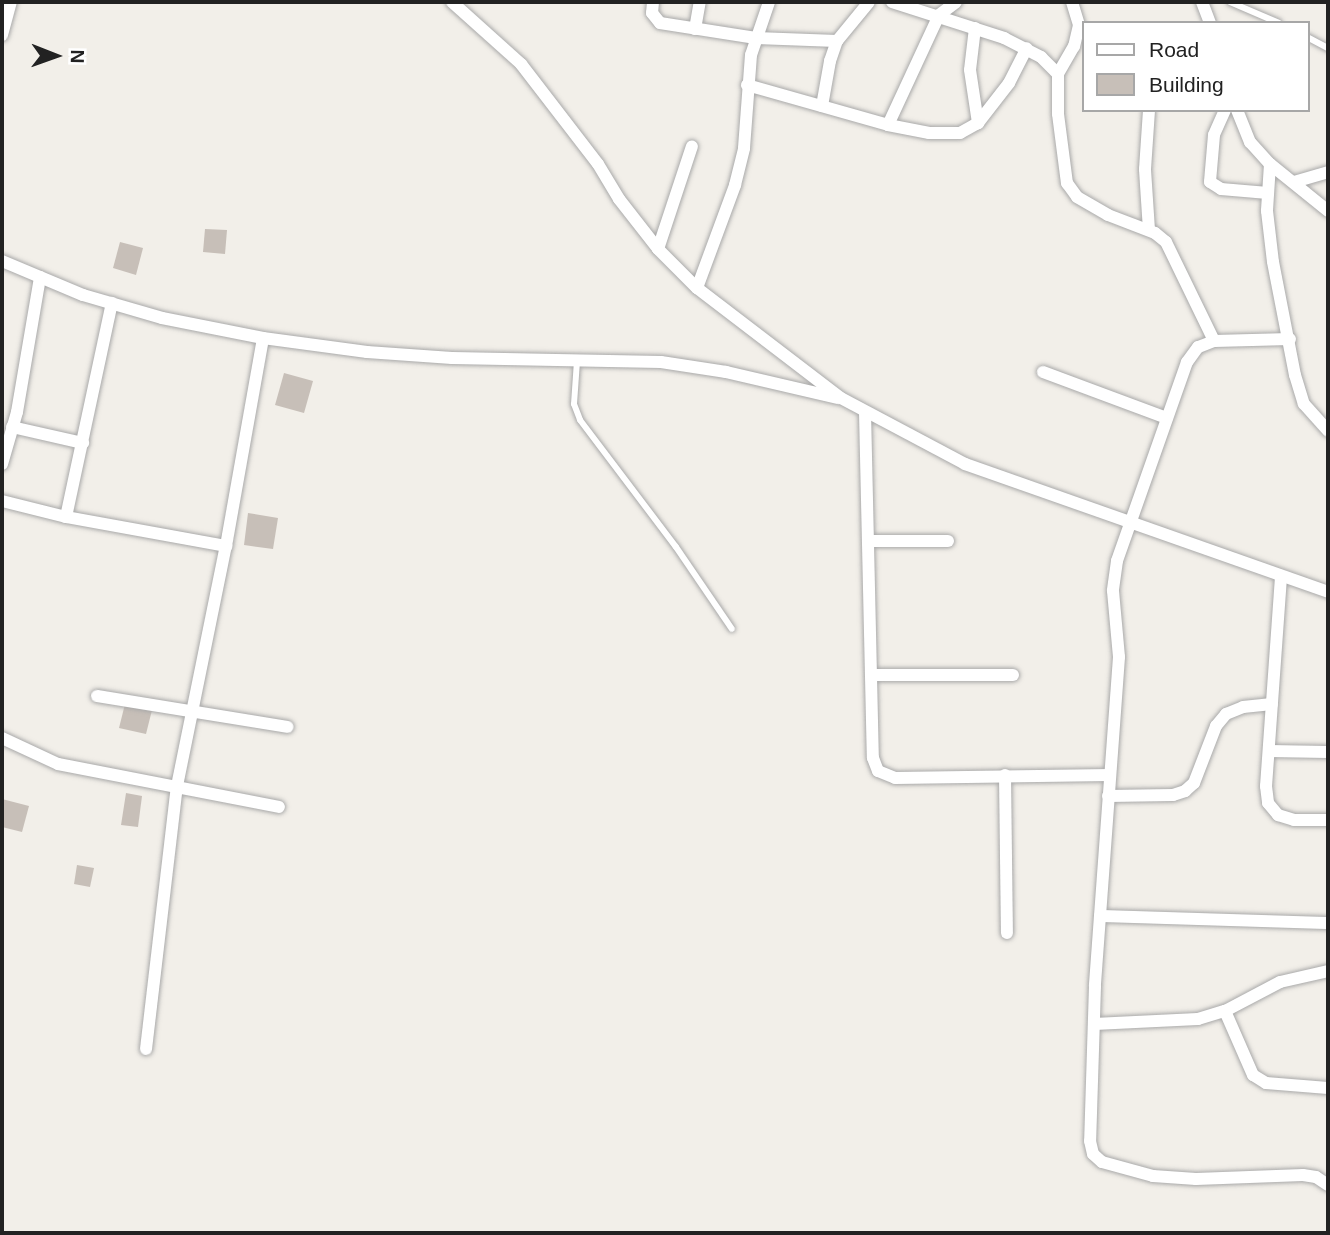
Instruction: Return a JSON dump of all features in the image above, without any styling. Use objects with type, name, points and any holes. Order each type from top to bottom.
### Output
[{"type":"street","points":[[2,35],[11,2]]},
{"type":"street","points":[[452,2],[521,64],[658,248],[696,288],[841,398],[965,464],[1328,592]]},
{"type":"street","points":[[653,2],[654,20],[695,29],[756,38],[837,41]]},
{"type":"street","points":[[695,29],[700,2]]},
{"type":"street","points":[[696,288],[741,160],[747,85],[756,38],[769,2]]},
{"type":"street","points":[[822,106],[830,61],[837,41],[869,2]]},
{"type":"street","points":[[892,2],[907,4],[1027,48],[1041,57],[1058,74]]},
{"type":"street","points":[[888,125],[939,15],[956,2]]},
{"type":"street","points":[[1072,2],[1079,24],[1074,46],[1058,74],[1058,114],[1067,184],[1077,197],[1087,203],[1149,230],[1166,242],[1214,341]]},
{"type":"street","points":[[1202,2],[1209,21]]},
{"type":"street","points":[[975,28],[970,70],[978,123]]},
{"type":"street","points":[[747,85],[888,125],[929,133],[960,133],[978,123],[1009,83],[1027,48]]},
{"type":"street","points":[[1149,112],[1145,169],[1149,230]]},
{"type":"street","points":[[1224,112],[1214,135],[1210,182],[1222,189],[1268,193]]},
{"type":"street","points":[[1238,112],[1250,142],[1270,164],[1328,211]]},
{"type":"street","points":[[658,248],[692,146]]},
{"type":"street","points":[[1270,164],[1268,193],[1273,262],[1304,404],[1328,431]]},
{"type":"street","points":[[1294,182],[1328,172]]},
{"type":"street","points":[[2,261],[112,303],[162,318],[263,338],[428,356],[661,362],[726,372],[841,398]]},
{"type":"street","points":[[2,464],[12,428],[40,277]]},
{"type":"street","points":[[66,517],[112,303]]},
{"type":"street","points":[[146,1049],[177,786],[226,546],[263,338]]},
{"type":"street","points":[[1290,339],[1214,341],[1198,347],[1187,362],[1117,561],[1113,591],[1119,657],[1100,916],[1090,1141],[1093,1154],[1102,1162],[1153,1176],[1196,1179],[1303,1175],[1316,1177],[1328,1185]]},
{"type":"street","points":[[1043,372],[1167,418]]},
{"type":"street","points":[[865,412],[873,758],[878,771],[895,778],[1110,775]]},
{"type":"street","points":[[12,428],[83,443]]},
{"type":"street","points":[[2,501],[66,517],[226,546]]},
{"type":"street","points":[[868,541],[948,541]]},
{"type":"street","points":[[1281,577],[1268,803],[1278,816],[1294,820],[1328,820]]},
{"type":"street","points":[[871,675],[1013,675]]},
{"type":"street","points":[[97,696],[288,727]]},
{"type":"street","points":[[1108,796],[1173,795],[1185,791],[1194,783],[1216,726],[1226,714],[1243,707],[1272,704]]},
{"type":"street","points":[[2,738],[58,764],[279,807]]},
{"type":"street","points":[[1269,751],[1328,752]]},
{"type":"street","points":[[1005,775],[1007,933]]},
{"type":"street","points":[[1100,916],[1328,923]]},
{"type":"street","points":[[1094,1024],[1198,1019],[1225,1011],[1280,982],[1328,971]]},
{"type":"street","points":[[1225,1011],[1253,1075],[1266,1083],[1328,1088]]},
{"type":"lane","points":[[1230,2],[1274,21]]},
{"type":"lane","points":[[1309,38],[1328,47]]},
{"type":"lane","points":[[577,360],[574,404],[580,420],[676,547],[732,629]]},
{"type":"building","points":[[205,229],[227,230],[225,254],[203,252]]},
{"type":"building","points":[[120,242],[143,248],[136,275],[113,268]]},
{"type":"building","points":[[284,373],[313,381],[304,413],[275,405]]},
{"type":"building","points":[[248,513],[278,518],[273,549],[244,545]]},
{"type":"building","points":[[125,704],[152,710],[146,734],[119,728]]},
{"type":"building","points":[[126,793],[142,796],[138,827],[121,825]]},
{"type":"building","points":[[2,799],[29,806],[22,832],[2,827]]},
{"type":"building","points":[[77,865],[94,868],[90,887],[74,884]]}]
